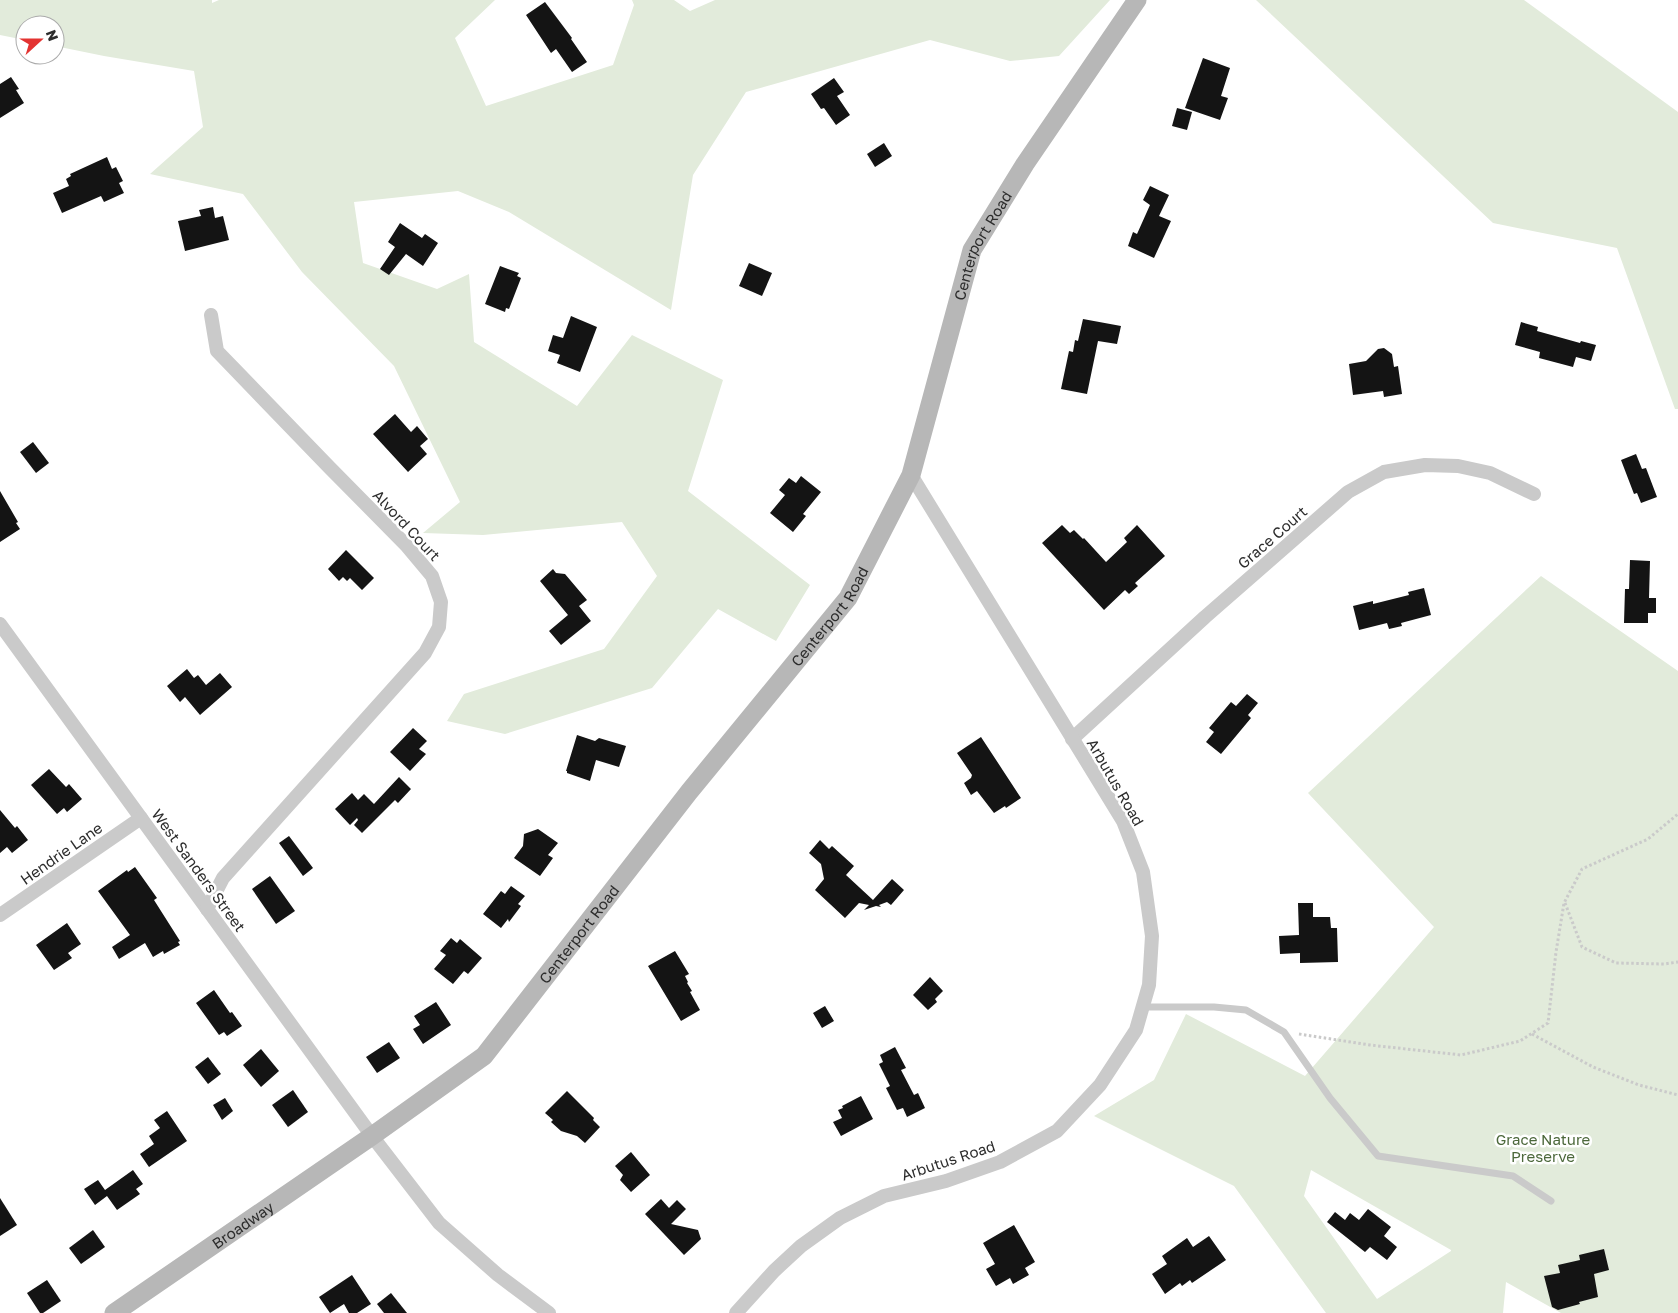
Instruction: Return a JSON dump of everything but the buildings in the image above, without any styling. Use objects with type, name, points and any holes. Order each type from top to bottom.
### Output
[{"type":"main road","name":"Centerport Road","points":[[372,1136],[484,1056],[688,792],[848,598],[911,475],[972,250],[1025,164],[1137,0]]},
{"type":"main road","name":"Broadway","points":[[114,1313],[372,1136]]},
{"type":"street","name":"Alvord Court","points":[[206,908],[229,871],[425,653],[439,627],[441,602],[432,576],[406,545],[217,351],[211,315]]},
{"type":"street","name":"Grace Court","points":[[1072,739],[1205,617],[1348,492],[1384,472],[1425,465],[1458,466],[1490,473],[1534,494]]},
{"type":"street","name":"Arbutus Road","points":[[736,1313],[774,1271],[801,1246],[840,1218],[884,1196],[946,1181],[1000,1162],[1057,1131],[1100,1086],[1136,1030],[1149,985],[1152,936],[1143,872],[1122,821],[911,475]]},
{"type":"street","name":"West Sanders Street","points":[[0,624],[372,1136],[439,1223],[498,1275],[549,1313]]},
{"type":"street","name":"Hendrie Lane","points":[[0,915],[141,818]]},
{"type":"lane","points":[[1143,1007],[1214,1007],[1246,1010],[1284,1032],[1330,1098],[1378,1156],[1513,1176],[1551,1201]]},
{"type":"path","points":[[1284,1032],[1370,1045],[1461,1055],[1520,1041],[1548,1023],[1564,903],[1582,869],[1648,839],[1678,814]]},
{"type":"path","points":[[1564,903],[1582,947],[1616,963],[1664,964],[1678,962]]},
{"type":"path","points":[[1532,1034],[1593,1067],[1639,1085],[1678,1095]]},
{"type":"green space","points":[[0,0],[212,0],[212,3],[219,0],[495,0],[455,38],[486,106],[613,65],[634,5],[632,0],[674,0],[690,11],[715,0],[1110,0],[1059,56],[1010,61],[930,40],[746,92],[693,175],[671,310],[509,212],[458,191],[354,202],[363,263],[437,289],[469,274],[474,342],[577,406],[632,335],[723,380],[688,491],[810,585],[776,641],[718,609],[652,688],[505,734],[447,721],[464,694],[604,649],[657,576],[622,522],[483,535],[423,533],[460,502],[394,366],[302,272],[243,194],[150,174],[203,127],[194,71],[65,48],[65,15],[15,15],[15,38],[0,35]]},
{"type":"green space","points":[[1256,0],[1524,0],[1678,112],[1678,409],[1675,409],[1617,248],[1493,223]]},
{"type":"green space","name":"Grace Nature Preserve","points":[[1541,576],[1678,671],[1678,1313],[1561,1313],[1506,1282],[1503,1313],[1326,1313],[1234,1186],[1094,1116],[1154,1080],[1186,1014],[1305,1076],[1434,927],[1308,793]],"holes":[[[1311,1170],[1451,1250],[1377,1299],[1304,1196]]]}]
